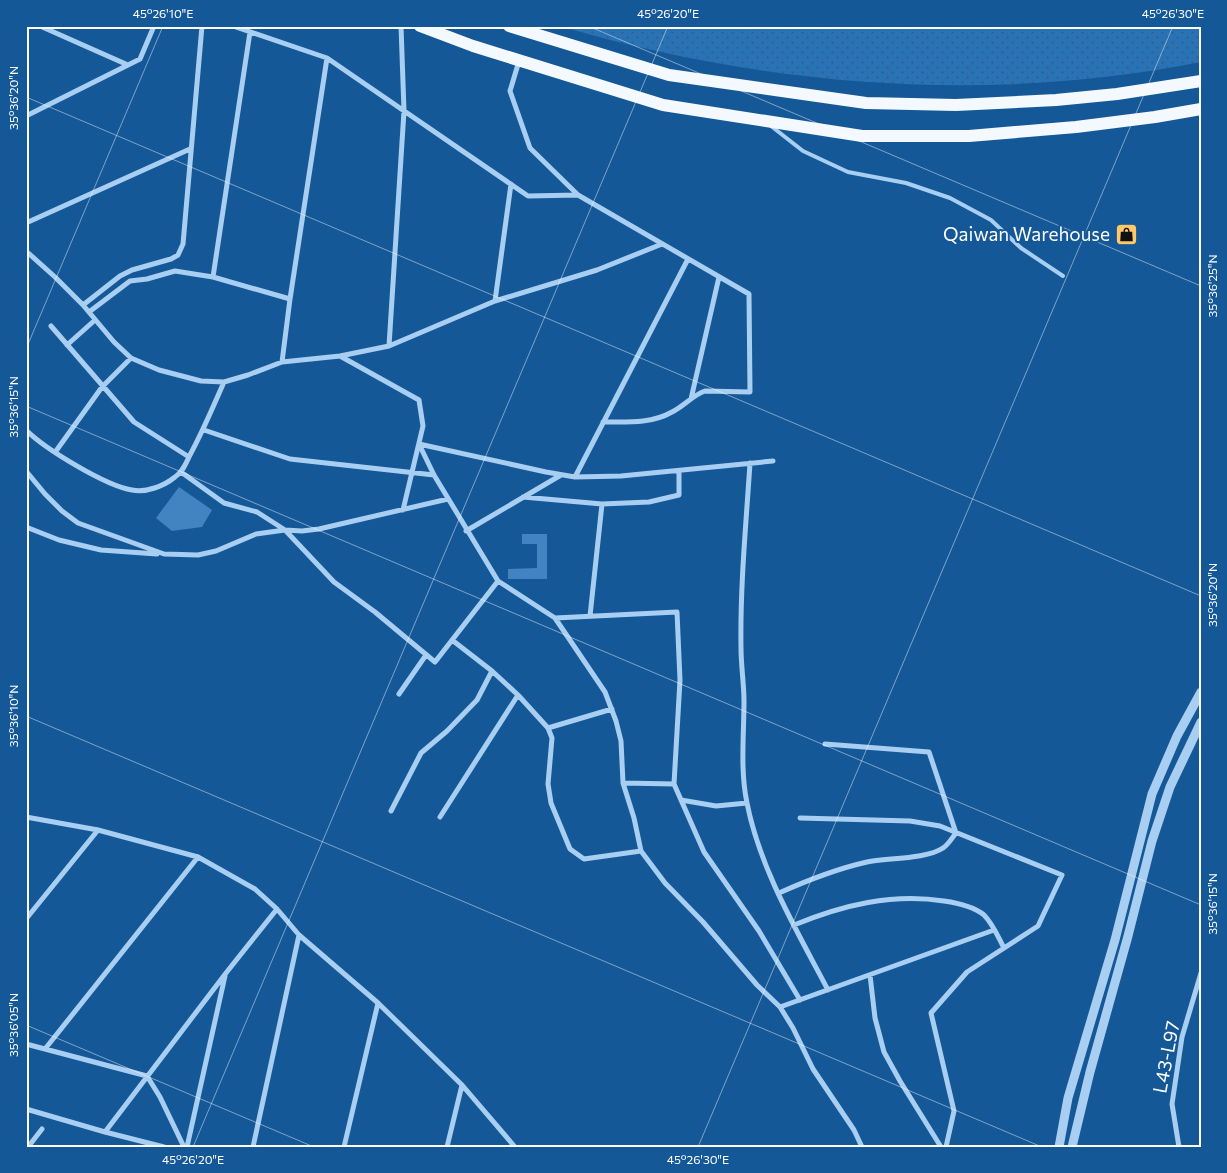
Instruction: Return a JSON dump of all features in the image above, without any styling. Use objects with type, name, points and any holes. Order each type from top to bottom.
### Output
[{"type":"main road","points":[[420,26],[473,46],[663,105],[862,136],[968,136],[1086,126],[1201,109]]},
{"type":"main road","points":[[509,26],[669,75],[866,103],[956,105],[1056,100],[1117,94],[1201,81]]},
{"type":"street","points":[[40,26],[128,65]]},
{"type":"street","points":[[26,116],[140,59],[154,26]]},
{"type":"street","points":[[83,305],[120,276],[132,270],[171,259],[178,255],[183,244],[202,26]]},
{"type":"street","points":[[233,26],[327,58],[528,196],[578,196]]},
{"type":"street","points":[[389,346],[404,111],[401,26]]},
{"type":"street","points":[[213,277],[250,32]]},
{"type":"street","points":[[282,362],[327,58]]},
{"type":"street","points":[[519,60],[510,91],[530,148],[578,196],[749,294],[750,392],[705,391],[679,408],[658,418],[637,422],[603,422]]},
{"type":"street","points":[[26,223],[190,149]]},
{"type":"street","points":[[495,301],[511,184]]},
{"type":"street","points":[[26,252],[83,305],[114,342],[132,358],[159,370],[201,381],[224,382],[282,362],[340,356],[389,346],[495,301],[597,270],[662,244]]},
{"type":"street","points":[[575,477],[688,259]]},
{"type":"street","points":[[88,312],[130,281],[147,279],[175,271],[213,277],[290,299]]},
{"type":"street","points":[[691,399],[719,277]]},
{"type":"street","points":[[67,345],[95,320]]},
{"type":"street","points":[[51,326],[134,422],[189,457]]},
{"type":"street","points":[[340,356],[419,400],[423,426],[403,510]]},
{"type":"street","points":[[56,451],[102,387],[132,358]]},
{"type":"street","points":[[26,430],[35,438],[91,474],[133,491],[147,490],[160,486],[176,477],[180,472],[204,430],[224,382]]},
{"type":"street","points":[[204,430],[290,459],[434,474]]},
{"type":"street","points":[[419,444],[466,531],[498,581],[555,618],[601,685],[612,709],[621,742],[623,783],[634,818],[641,852],[665,883],[703,922],[757,985],[780,1007],[793,1028],[813,1069],[854,1130],[862,1147]]},
{"type":"street","points":[[419,444],[575,477],[622,476],[773,461]]},
{"type":"street","points":[[750,463],[742,578],[741,640],[744,700],[742,747],[746,803],[762,855],[794,925],[828,990]]},
{"type":"street","points":[[26,471],[45,494],[62,511],[78,523],[164,554]]},
{"type":"street","points":[[523,497],[602,504],[649,502],[679,495],[679,471]]},
{"type":"street","points":[[180,472],[224,503],[257,512],[285,530],[334,582],[375,612],[435,662],[498,581]]},
{"type":"street","points":[[466,531],[562,475]]},
{"type":"street","points":[[26,527],[59,540],[101,550],[198,555],[256,534],[285,530],[319,529],[448,499]]},
{"type":"street","points":[[590,616],[602,504]]},
{"type":"street","points":[[555,618],[677,612],[680,680],[674,784],[704,852],[759,931],[800,1000]]},
{"type":"street","points":[[452,640],[492,671],[518,695],[548,728],[552,738],[548,784],[551,803],[570,849],[584,859],[641,852]]},
{"type":"street","points":[[399,694],[426,655]]},
{"type":"street","points":[[391,811],[421,753],[447,731],[477,700],[492,671]]},
{"type":"street","points":[[1059,1147],[1068,1098],[1114,940],[1152,794],[1177,736],[1201,692]]},
{"type":"street","points":[[440,817],[518,695]]},
{"type":"street","points":[[548,728],[612,709]]},
{"type":"street","points":[[1072,1147],[1094,1055],[1128,936],[1152,841],[1170,787],[1201,722]]},
{"type":"street","points":[[825,744],[929,752],[956,833]]},
{"type":"street","points":[[623,783],[674,784]]},
{"type":"street","points":[[681,800],[716,806],[746,803]]},
{"type":"street","points":[[26,817],[98,830],[198,857],[255,889],[277,909],[299,935],[378,1003],[462,1086],[515,1147]]},
{"type":"street","points":[[800,818],[910,821],[940,826],[1062,875],[1038,926],[967,972],[931,1013],[954,1111],[946,1147]]},
{"type":"street","points":[[26,919],[98,830]]},
{"type":"street","points":[[779,893],[834,870],[881,860],[931,853],[944,848],[956,833]]},
{"type":"street","points":[[45,1049],[198,857]]},
{"type":"street","points":[[794,925],[821,914],[849,906],[879,900],[912,897],[959,903],[973,908],[989,921],[1004,948]]},
{"type":"street","points":[[105,1132],[277,909]]},
{"type":"street","points":[[780,1007],[994,930]]},
{"type":"street","points":[[253,1147],[299,935]]},
{"type":"street","points":[[186,1147],[226,973]]},
{"type":"street","name":"L43-L97","points":[[1179,1147],[1172,1104],[1182,1037],[1201,973]]},
{"type":"street","points":[[870,975],[875,1018],[884,1052],[941,1147]]},
{"type":"street","points":[[344,1147],[378,1003]]},
{"type":"street","points":[[26,1044],[147,1076],[186,1147]]},
{"type":"street","points":[[1081,1052],[1094,1055]]},
{"type":"street","points":[[447,1147],[462,1086]]},
{"type":"street","points":[[26,1109],[164,1147]]},
{"type":"street","points":[[28,1147],[42,1129]]},
{"type":"lane","points":[[763,120],[803,151],[848,172],[906,183],[950,198],[991,220],[1021,248],[1063,276]]},
{"type":"shaded area","points":[[560,26],[1201,26],[1201,62],[1121,75],[1041,83],[960,85],[879,83],[798,75],[718,63],[638,47]]},
{"type":"building","points":[[179,487],[212,510],[202,527],[172,531],[156,518]]},
{"type":"building","points":[[522,534],[547,534],[547,579],[508,579],[508,569],[537,568],[537,544],[522,544]]},
{"type":"place","name":"Qaiwan Warehouse","points":[[1126,234]]}]
